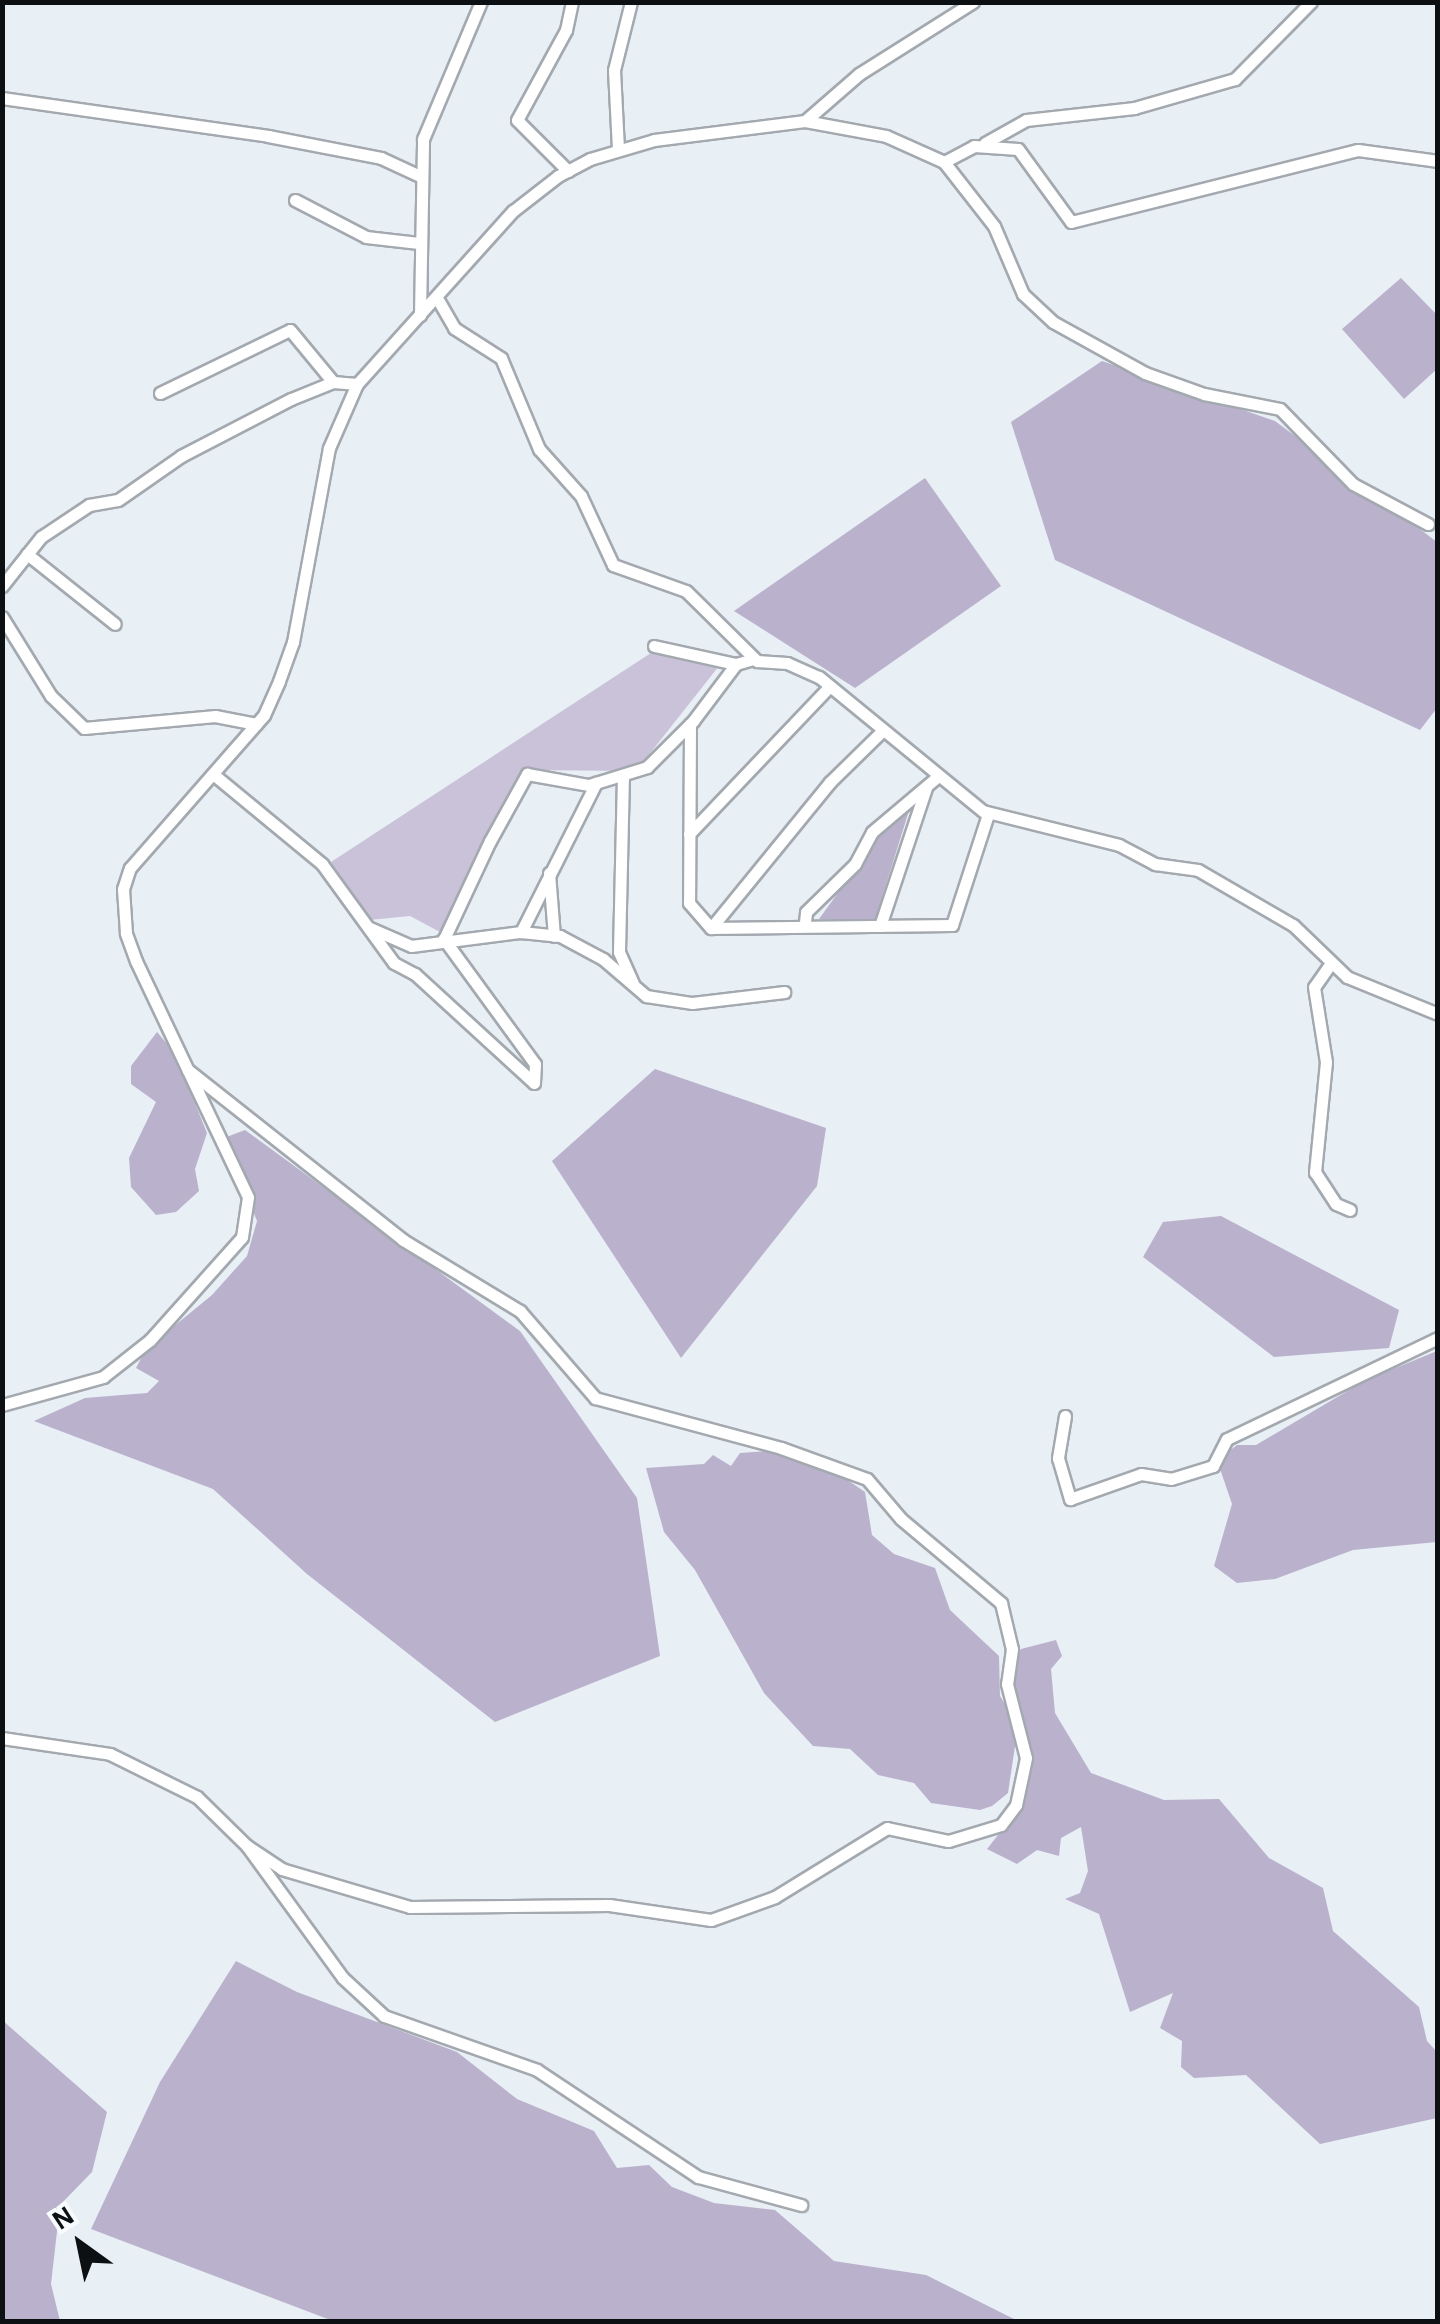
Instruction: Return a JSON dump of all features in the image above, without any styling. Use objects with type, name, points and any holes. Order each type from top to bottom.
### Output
[{"type":"street","points":[[420,315],[418,175],[428,119],[481,2]]},
{"type":"street","points":[[568,170],[517,120],[566,30],[572,2]]},
{"type":"street","points":[[618,149],[614,70],[631,2]]},
{"type":"street","points":[[804,121],[859,74],[973,2]]},
{"type":"street","points":[[944,162],[1026,120],[1134,108],[1235,79],[1311,2]]},
{"type":"street","points":[[2,98],[287,140],[381,158],[418,175]]},
{"type":"street","points":[[2,1405],[102,1377],[150,1340],[238,1244],[248,1198],[126,933],[123,889],[130,868],[256,724],[293,642],[329,448],[357,384],[513,211],[568,170],[618,149],[804,121],[886,136],[944,162],[994,226],[1023,294],[1053,322],[1145,373],[1204,394],[1280,409],[1354,484],[1428,524]]},
{"type":"street","points":[[981,145],[1002,144],[1032,161],[1071,222],[1358,150],[1438,161]]},
{"type":"street","points":[[295,200],[366,237],[419,243]]},
{"type":"street","points":[[438,298],[454,328],[500,358],[539,449],[582,496],[606,557],[686,591],[721,620],[753,659]]},
{"type":"street","points":[[160,393],[290,330],[333,382]]},
{"type":"street","points":[[2,586],[40,536],[89,506],[118,500],[181,456],[333,382],[357,384]]},
{"type":"street","points":[[27,554],[114,624]]},
{"type":"street","points":[[2,617],[51,696],[84,728],[214,716],[256,724]]},
{"type":"street","points":[[654,646],[736,664],[753,659],[786,663],[830,686],[936,777],[988,814],[1120,845],[1155,864],[1198,870],[1293,925],[1358,983],[1438,1014]]},
{"type":"street","points":[[444,938],[527,774],[596,783],[647,767],[690,724],[736,664]]},
{"type":"street","points":[[689,834],[830,686]]},
{"type":"street","points":[[690,724],[689,903],[710,928]]},
{"type":"street","points":[[710,928],[830,782],[882,731]]},
{"type":"street","points":[[213,774],[322,864],[394,963],[415,974],[534,1082],[536,1064],[444,938]]},
{"type":"street","points":[[623,775],[619,952],[634,986]]},
{"type":"street","points":[[880,926],[926,788],[936,777]]},
{"type":"street","points":[[520,932],[596,783]]},
{"type":"street","points":[[805,922],[806,912],[855,864],[872,832],[908,795],[926,788]]},
{"type":"street","points":[[710,928],[952,925],[988,814]]},
{"type":"street","points":[[549,873],[554,936]]},
{"type":"street","points":[[366,926],[411,946],[444,938],[520,932],[554,936],[603,959],[646,996],[692,1003],[784,992]]},
{"type":"street","points":[[1332,963],[1314,987],[1326,1062],[1314,1172],[1336,1204],[1350,1210]]},
{"type":"street","points":[[185,1067],[404,1240],[520,1311],[596,1398],[781,1448],[867,1479],[900,1519],[1001,1603],[1012,1649],[1007,1684],[1026,1758],[1016,1805],[1000,1825],[948,1841],[887,1828],[775,1897],[711,1920],[609,1904],[410,1907],[282,1869],[247,1846]]},
{"type":"street","points":[[1065,1416],[1058,1458],[1070,1498],[1141,1474],[1171,1479],[1213,1466],[1228,1439],[1438,1338]]},
{"type":"street","points":[[2,1738],[110,1754],[197,1797],[247,1846],[371,2008],[538,2070],[698,2177],[801,2205]]},
{"type":"shaded area","points":[[1401,278],[1438,316],[1437,369],[1404,399],[1342,329]]},
{"type":"shaded area","points":[[1102,361],[1275,421],[1437,542],[1437,708],[1420,730],[1055,560],[1011,422]]},
{"type":"shaded area","points":[[925,478],[1001,586],[855,688],[734,611]]},
{"type":"shaded area","points":[[654,651],[719,666],[636,771],[524,770],[440,932],[410,916],[369,920],[331,862]]},
{"type":"shaded area","points":[[912,801],[875,920],[819,919],[893,817]]},
{"type":"shaded area","points":[[157,1032],[174,1052],[207,1133],[195,1169],[199,1191],[176,1212],[156,1215],[131,1187],[129,1158],[156,1102],[131,1084],[131,1066]]},
{"type":"shaded area","points":[[655,1069],[826,1128],[817,1186],[681,1358],[552,1161]]},
{"type":"shaded area","points":[[245,1130],[520,1331],[637,1498],[660,1656],[495,1722],[307,1574],[213,1489],[34,1421],[85,1398],[147,1393],[159,1381],[136,1368],[146,1349],[212,1295],[247,1256],[257,1221],[224,1138]]},
{"type":"shaded area","points":[[1221,1216],[1399,1310],[1389,1348],[1274,1357],[1143,1257],[1163,1222]]},
{"type":"shaded area","points":[[1437,1351],[1437,1542],[1353,1550],[1275,1579],[1237,1583],[1214,1566],[1232,1504],[1217,1460],[1237,1445],[1256,1445],[1366,1380]]},
{"type":"shaded area","points":[[767,1451],[840,1475],[865,1492],[872,1535],[894,1554],[935,1568],[950,1610],[999,1656],[1000,1696],[1018,1726],[1008,1793],[992,1806],[980,1810],[931,1803],[914,1783],[878,1775],[850,1749],[813,1746],[764,1693],[695,1570],[664,1532],[646,1468],[704,1464],[713,1455],[731,1466],[740,1453]]},
{"type":"shaded area","points":[[1056,1640],[1062,1656],[1051,1669],[1055,1713],[1091,1773],[1164,1800],[1219,1799],[1269,1858],[1323,1888],[1333,1931],[1419,2007],[1427,2041],[1437,2052],[1437,2118],[1320,2144],[1246,2075],[1194,2078],[1181,2067],[1182,2041],[1160,2028],[1173,1993],[1130,2012],[1099,1914],[1065,1899],[1080,1893],[1088,1871],[1081,1827],[1061,1838],[1059,1856],[1037,1850],[1017,1864],[987,1849],[1024,1802],[1028,1739],[1010,1683],[1014,1659],[1021,1649]]},
{"type":"shaded area","points":[[236,1961],[297,1992],[457,2052],[517,2099],[594,2131],[617,2168],[649,2165],[672,2187],[714,2203],[775,2210],[834,2261],[926,2275],[1018,2321],[333,2321],[91,2229],[160,2082]]},
{"type":"shaded area","points":[[2,2020],[107,2112],[92,2172],[60,2205],[51,2284],[60,2321],[3,2321]]}]
